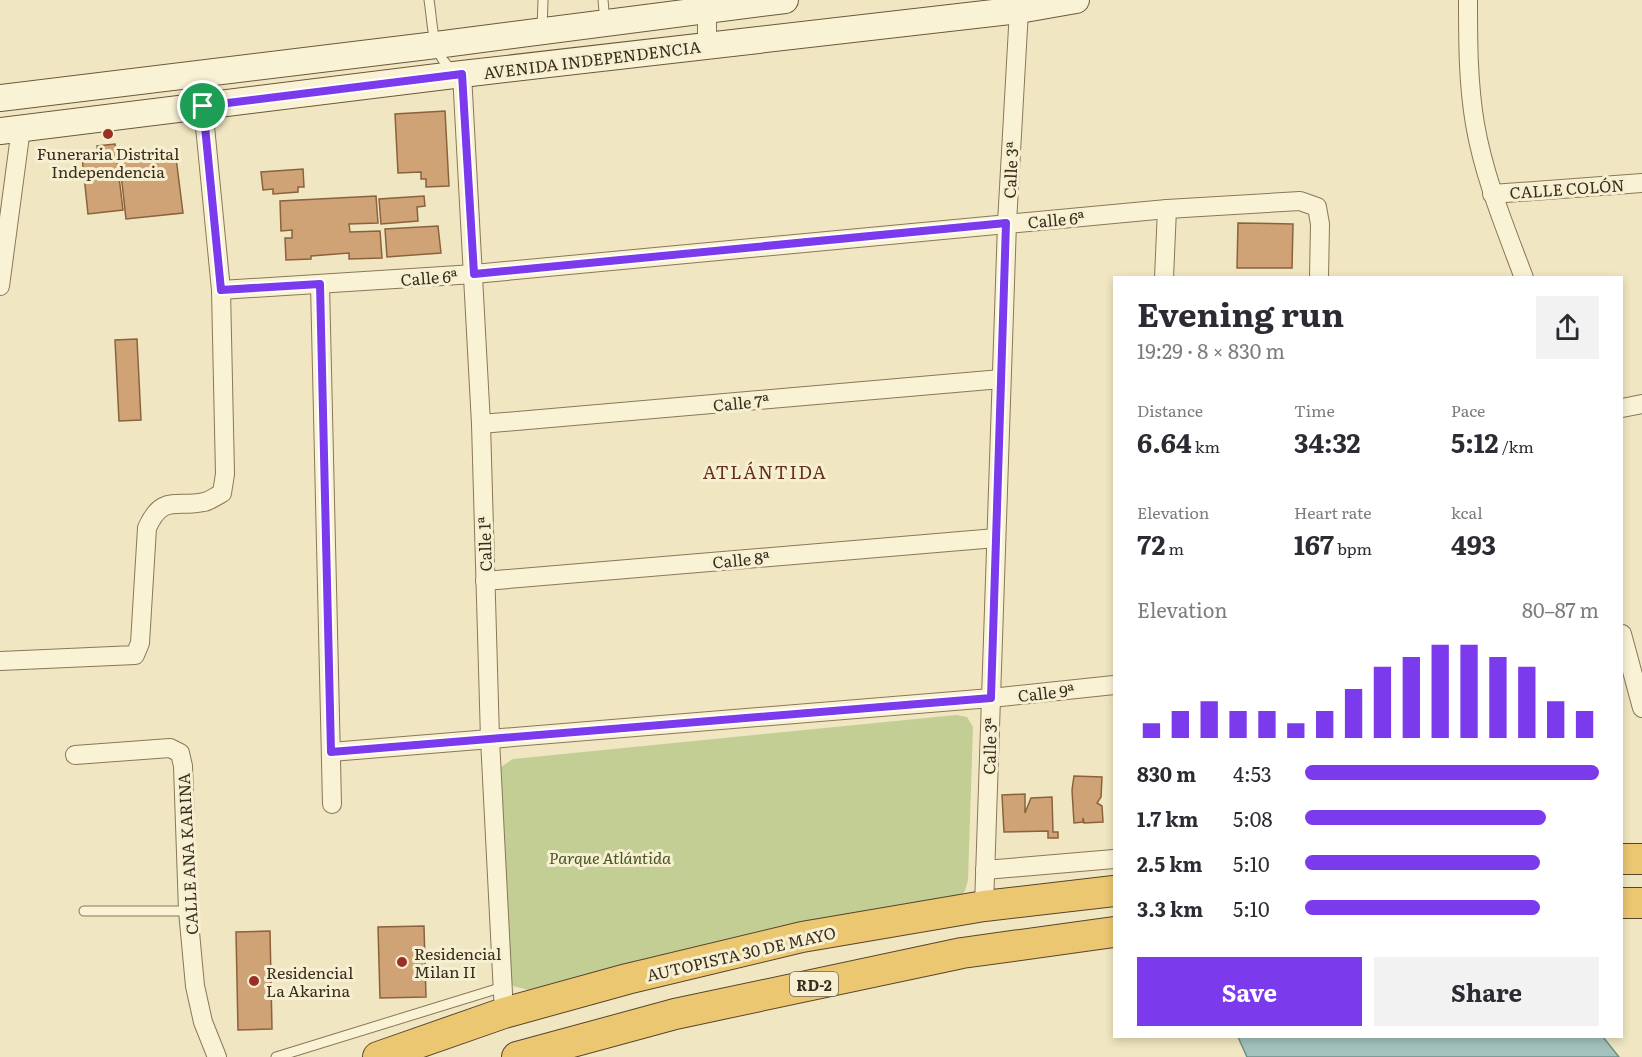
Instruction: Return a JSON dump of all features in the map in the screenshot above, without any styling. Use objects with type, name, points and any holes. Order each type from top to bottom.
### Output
[{"type":"highway","points":[[1623,859],[1642,859]]},
{"type":"highway","name":"AUTOPISTA 30 DE MAYO","points":[[378,1057],[503,1000],[627,979],[802,937],[984,906],[1113,891]]},
{"type":"highway","points":[[1623,903],[1642,903]]},
{"type":"highway","name":"RD-2","points":[[518,1057],[675,1014],[962,953],[1113,932]]},
{"type":"main road","name":"AVENIDA INDEPENDENCIA","points":[[0,98],[542,31],[604,12],[785,0]]},
{"type":"main road","name":"AVENIDA INDEPENDENCIA","points":[[10,130],[462,74],[1019,10],[1076,0]]},
{"type":"street","points":[[1468,0],[1471,97],[1475,126],[1492,194],[1523,276]]},
{"type":"street","points":[[706,46],[707,5]]},
{"type":"street","name":"Calle 3ª","points":[[984,906],[1006,223],[1019,10]]},
{"type":"street","name":"Calle 1ª","points":[[462,74],[481,424],[490,739],[503,1000]]},
{"type":"street","points":[[0,662],[135,655],[140,643],[147,528],[153,514],[166,505],[205,502],[222,493],[225,474],[221,290],[203,106]]},
{"type":"street","points":[[0,286],[10,130]]},
{"type":"street","name":"CALLE COLÓN","points":[[1492,194],[1642,183]]},
{"type":"street","name":"Calle 6ª","points":[[221,290],[474,274],[1006,223],[1167,209],[1300,201],[1317,207],[1320,224],[1319,276]]},
{"type":"street","points":[[1164,276],[1167,209]]},
{"type":"street","points":[[320,284],[332,804]]},
{"type":"street","name":"Calle 7ª","points":[[481,424],[1001,380]]},
{"type":"street","points":[[1623,408],[1642,404]]},
{"type":"street","name":"Calle 8ª","points":[[485,581],[996,538]]},
{"type":"street","points":[[1623,642],[1626,666],[1642,708]]},
{"type":"street","name":"Calle 9ª","points":[[331,752],[991,698],[1113,685]]},
{"type":"street","name":"CALLE ANA KARINA","points":[[75,755],[170,748],[180,753],[183,766],[188,911],[195,986],[203,1022],[218,1057]]},
{"type":"street","points":[[985,870],[1113,859]]},
{"type":"lane","points":[[429,0],[435,45],[445,64],[462,74]]},
{"type":"lane","points":[[542,31],[543,0]]},
{"type":"lane","points":[[84,911],[188,911]]},
{"type":"lane","points":[[276,1057],[503,1000]]},
{"type":"green space","name":"Parque Atlántida","points":[[956,715],[967,717],[973,727],[968,880],[965,891],[958,898],[643,960],[529,990],[513,986],[507,975],[498,769],[513,759]]},
{"type":"water","points":[[1238,1038],[1604,1038],[1619,1057],[1247,1057]]},
{"type":"building","points":[[445,111],[449,186],[426,187],[426,179],[421,179],[421,172],[398,173],[395,114]]},
{"type":"building","points":[[115,144],[123,210],[88,214],[82,157],[98,155],[97,146]]},
{"type":"building","points":[[175,150],[183,213],[126,219],[119,156]]},
{"type":"building","points":[[303,169],[304,187],[298,187],[298,192],[273,194],[273,189],[263,190],[261,172]]},
{"type":"building","points":[[376,196],[378,223],[349,224],[350,232],[380,231],[382,258],[349,259],[349,253],[286,260],[285,238],[292,238],[292,230],[281,231],[280,201]]},
{"type":"building","points":[[424,196],[425,206],[417,207],[418,221],[381,224],[379,199]]},
{"type":"building","points":[[1238,223],[1293,224],[1292,268],[1237,268]]},
{"type":"building","points":[[438,226],[441,253],[387,257],[385,229]]},
{"type":"building","points":[[137,339],[141,420],[119,421],[115,340]]},
{"type":"building","points":[[1074,776],[1102,777],[1101,797],[1097,803],[1102,806],[1103,822],[1084,823],[1083,818],[1083,822],[1074,823],[1072,790]]},
{"type":"building","points":[[1025,794],[1025,813],[1031,798],[1052,797],[1053,832],[1058,832],[1058,838],[1048,838],[1048,831],[1004,832],[1002,795]]},
{"type":"building","name":"Residencial Milan II","points":[[424,926],[426,997],[380,998],[378,927]]},
{"type":"building","name":"Residencial La Akarina","points":[[270,931],[272,1029],[238,1030],[236,932]]},
{"type":"place","name":"Funeraria Distrital Independencia","points":[[108,134]]},
{"type":"place","name":"Residencial Milan II","points":[[402,962]]},
{"type":"place","name":"Residencial La Akarina","points":[[254,981]]},
{"type":"district","name":"ATLÁNTIDA","points":[[765,471]]},
{"type":"route","points":[[462,74],[474,274],[1006,223],[991,698],[331,752],[320,284],[221,290],[203,106],[462,74]]}]
